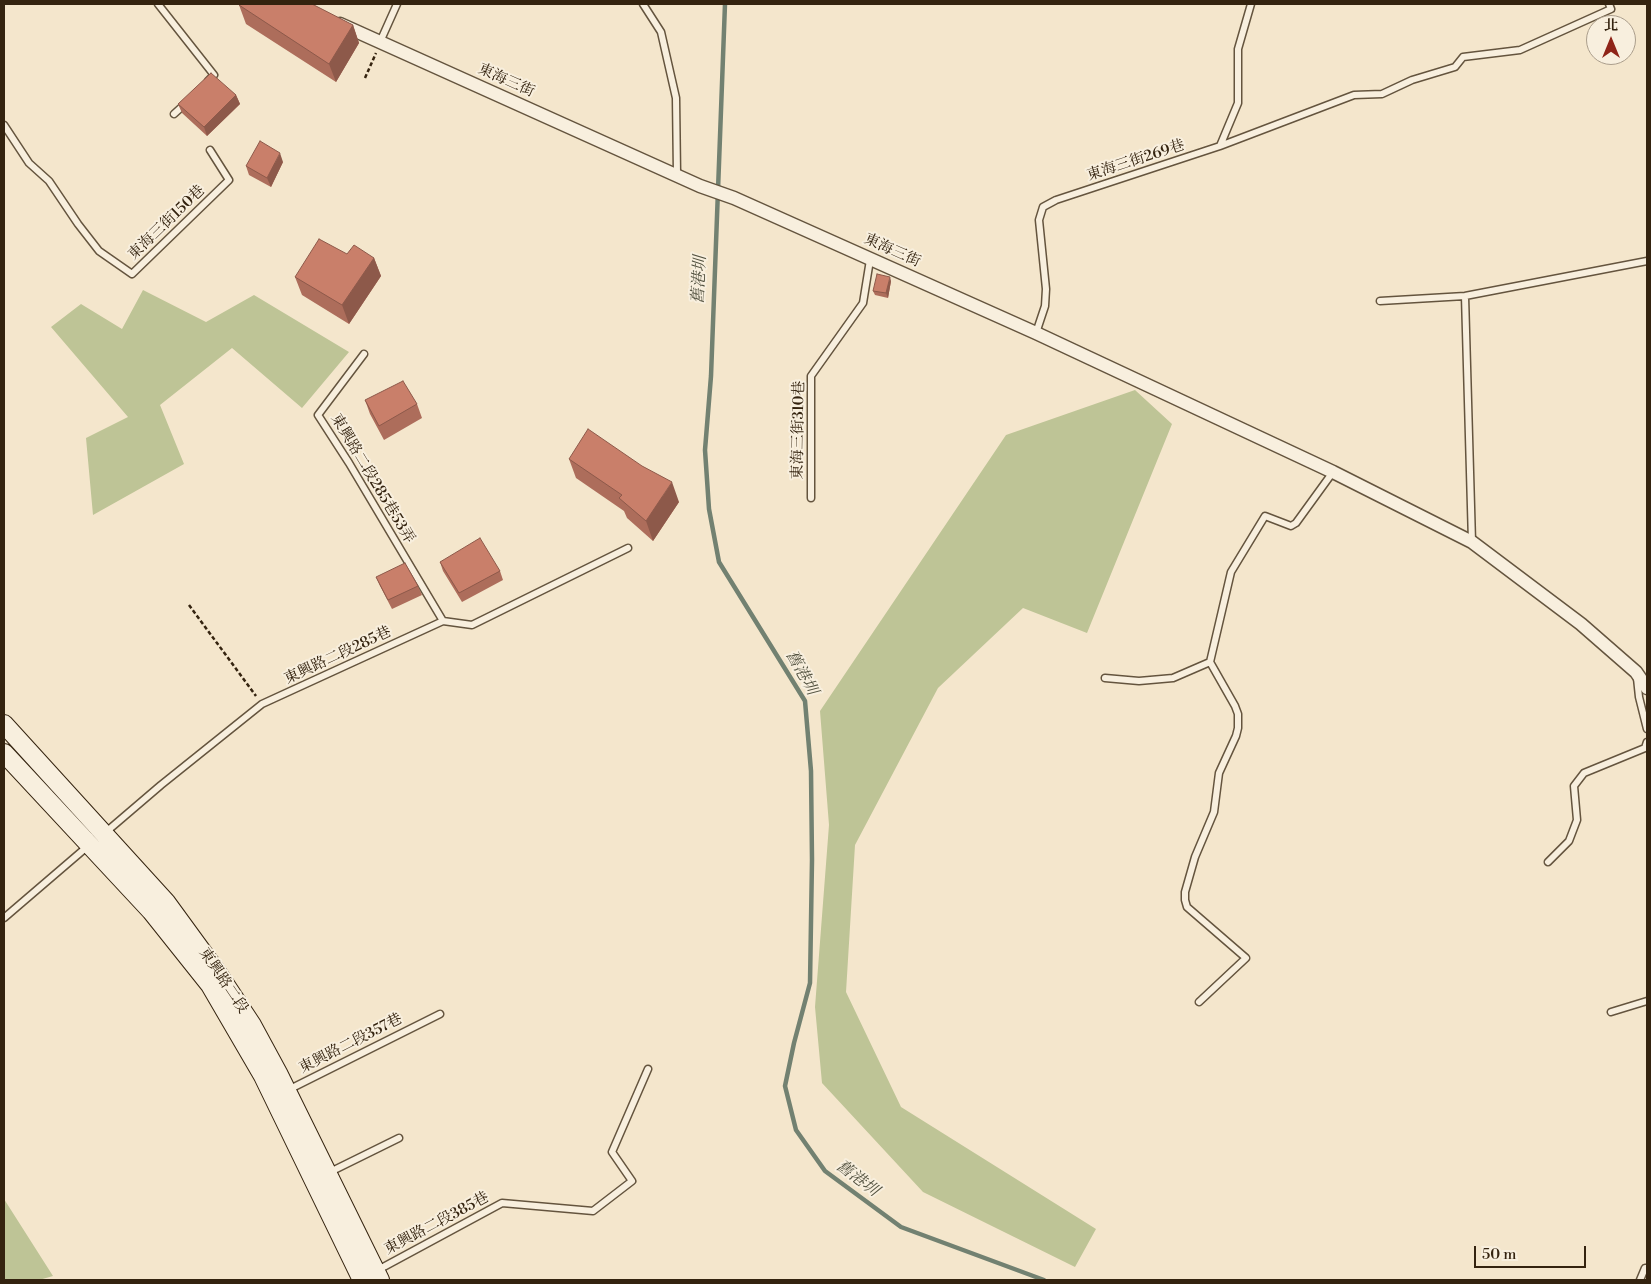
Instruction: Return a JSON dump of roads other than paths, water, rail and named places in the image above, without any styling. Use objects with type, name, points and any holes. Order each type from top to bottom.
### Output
[{"type":"main road","name":"東興路二段","points":[[4,724],[166,902],[217,972],[252,1025],[280,1094],[370,1278]]},
{"type":"main road","name":"東興路二段","points":[[4,754],[151,911],[210,985],[263,1076],[280,1094]]},
{"type":"street","name":"東海三街","points":[[328,18],[700,186],[734,198],[1036,333],[1333,472],[1472,542],[1581,624],[1636,672],[1647,688]]},
{"type":"lane","points":[[158,4],[214,75],[201,88]]},
{"type":"lane","points":[[380,42],[397,4]]},
{"type":"lane","points":[[643,4],[661,32],[676,98],[676,174]]},
{"type":"lane","points":[[1220,146],[1238,103],[1238,49],[1251,4]]},
{"type":"lane","name":"東海三街269巷","points":[[1036,333],[1045,306],[1046,289],[1038,220],[1043,207],[1056,200],[1220,146],[1354,95],[1382,94],[1412,80],[1455,67],[1462,57],[1520,50],[1610,9],[1609,4]]},
{"type":"lane","points":[[174,114],[187,101]]},
{"type":"lane","name":"東海三街150巷","points":[[4,125],[29,163],[49,181],[99,251],[132,274],[229,180],[210,150]]},
{"type":"lane","name":"東海三街310巷","points":[[811,498],[811,376],[863,303],[870,260]]},
{"type":"lane","points":[[1380,301],[1464,296],[1647,261]]},
{"type":"lane","points":[[1464,296],[1472,542]]},
{"type":"lane","name":"東興路二段285巷53弄","points":[[364,354],[318,415],[349,463],[443,621]]},
{"type":"lane","points":[[1200,1002],[1246,958],[1187,907],[1185,900],[1185,892],[1195,857],[1214,812],[1218,773],[1238,728],[1238,714],[1235,706],[1210,662],[1231,572],[1265,516],[1291,526],[1296,523],[1333,472]]},
{"type":"lane","points":[[443,621],[472,624],[628,548]]},
{"type":"lane","name":"東興路二段285巷","points":[[4,918],[161,785],[262,704],[443,621]]},
{"type":"lane","points":[[1105,678],[1139,681],[1173,678],[1210,662]]},
{"type":"lane","points":[[1636,672],[1639,697],[1647,729]]},
{"type":"lane","points":[[1548,862],[1568,841],[1577,820],[1574,786],[1584,773],[1645,748],[1647,742]]},
{"type":"lane","points":[[1611,1012],[1647,1001]]},
{"type":"lane","name":"東興路二段357巷","points":[[280,1094],[440,1014]]},
{"type":"lane","name":"東興路二段385巷","points":[[370,1278],[502,1203],[593,1211],[632,1182],[612,1152],[648,1069]]},
{"type":"lane","points":[[321,1177],[399,1138]]},
{"type":"lane","points":[[1640,1280],[1645,1268],[1647,1268]]},
{"type":"waterway","name":"舊港圳","points":[[725,4],[711,376],[705,450],[709,509],[719,562],[805,701],[811,771],[810,983],[785,1086],[796,1130],[825,1171],[901,1227],[1044,1280]]}]
